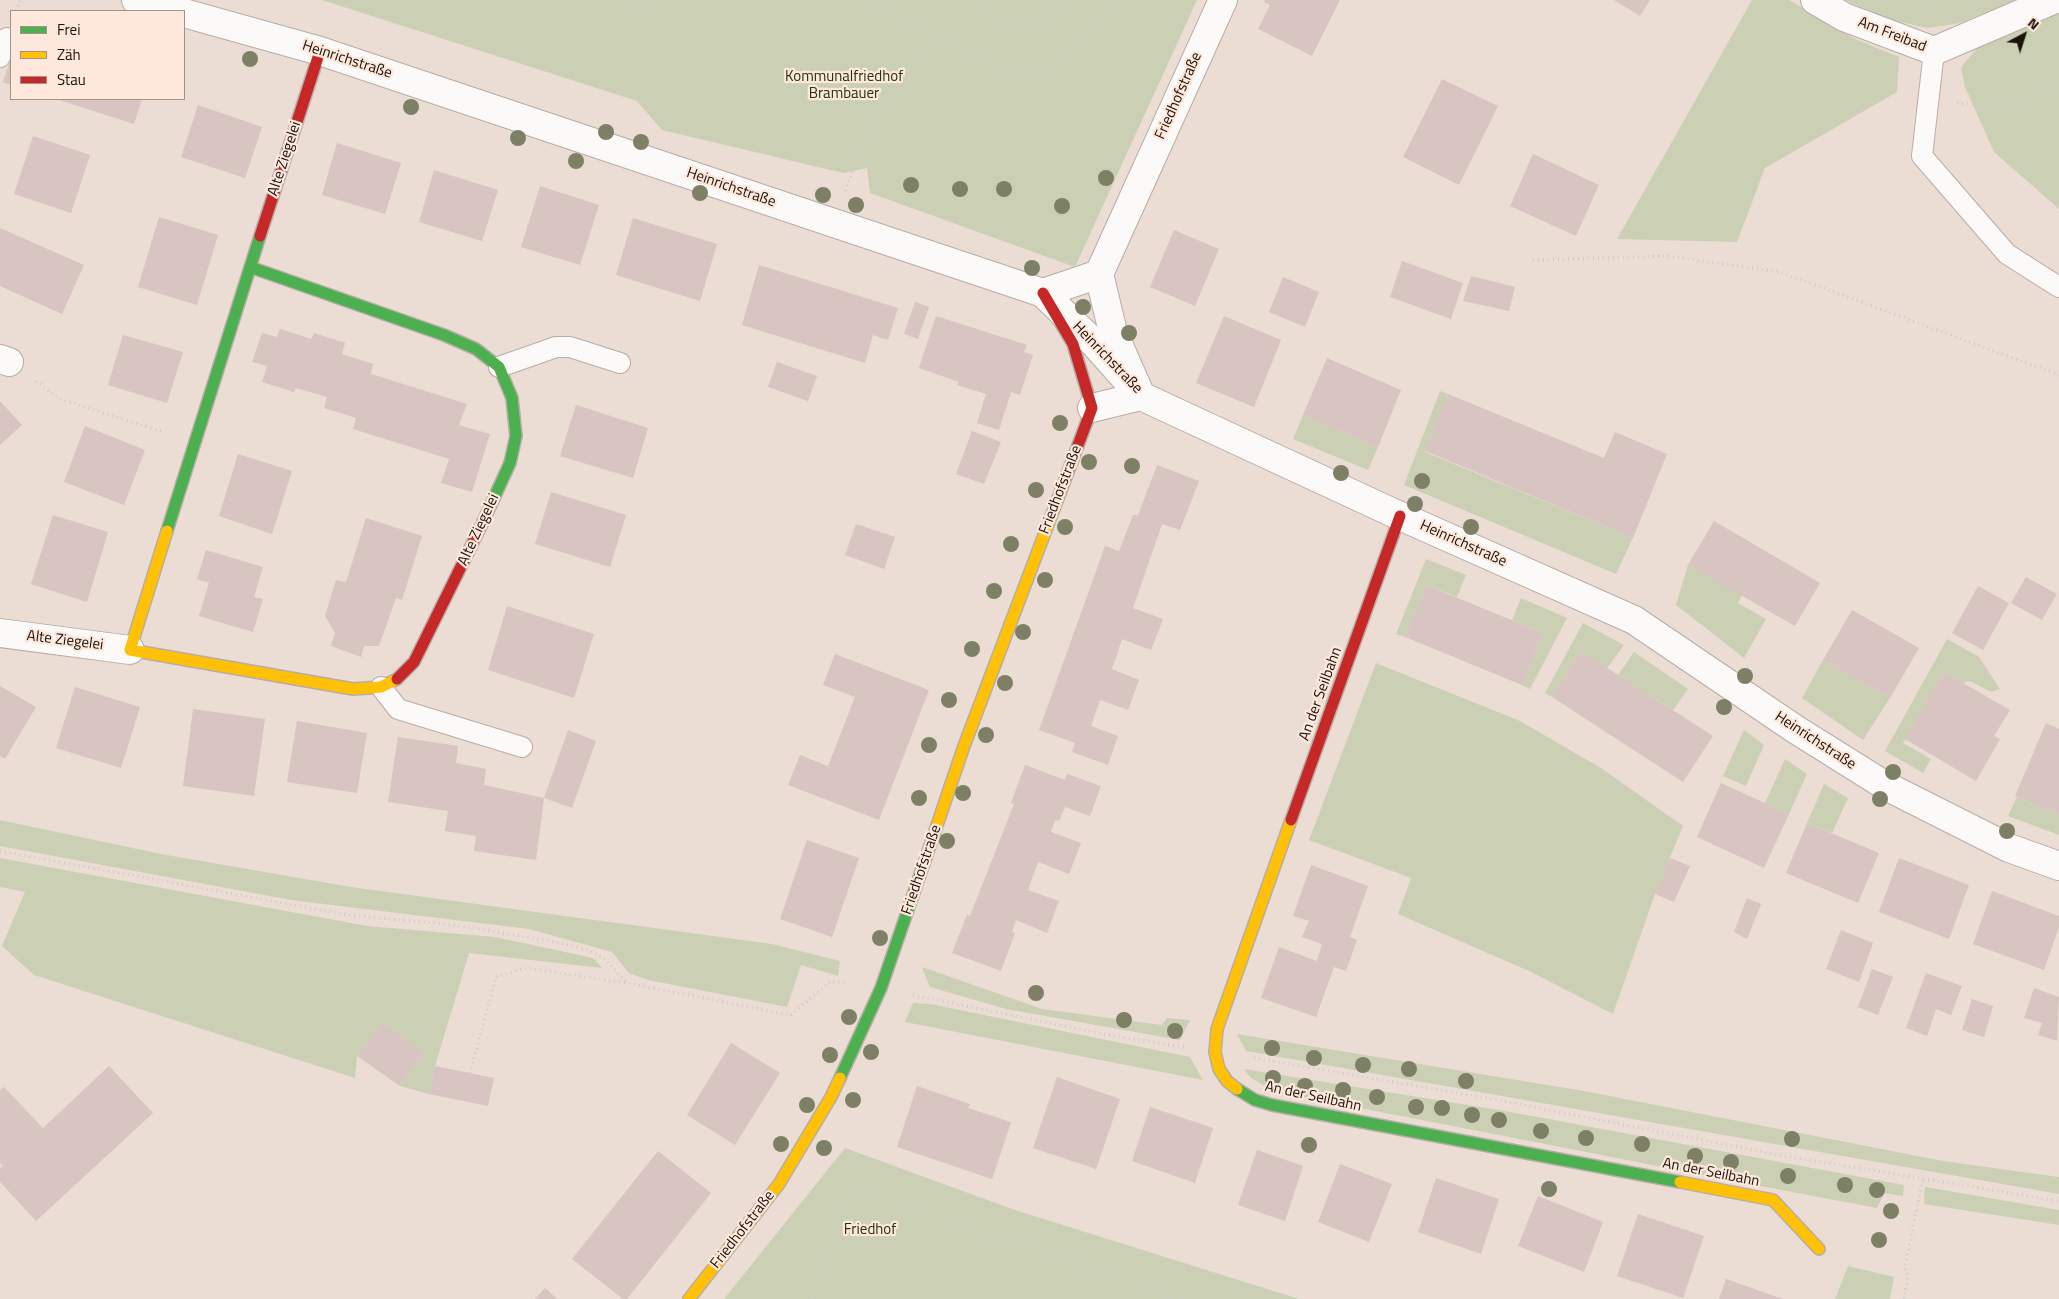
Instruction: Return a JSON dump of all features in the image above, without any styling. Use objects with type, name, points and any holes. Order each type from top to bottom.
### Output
[{"type":"street","points":[[136,0],[173,10]]},
{"type":"street","name":"Friedhofstraße","points":[[1099,274],[1223,0]]},
{"type":"street","name":"Am Freibad","points":[[1815,0],[1844,17],[1934,51],[2053,0]]},
{"type":"street","name":"Heinrichstraße","points":[[185,13],[320,51],[1043,293],[1093,342],[1141,396],[1400,516],[1634,620],[1795,729],[1886,786],[2009,848],[2059,866]]},
{"type":"street","name":"Alte Ziegelei","points":[[130,650],[320,51]]},
{"type":"street","name":"Alte Ziegelei","points":[[0,633],[130,650],[353,689],[381,687],[400,678],[414,662],[460,571],[510,463],[516,436],[512,398],[499,367],[476,349],[444,335],[250,267]]},
{"type":"street","points":[[1099,274],[1114,332],[1141,396],[1092,408],[1073,344],[1043,293],[1099,274]]},
{"type":"street","name":"Friedhofstraße","points":[[689,1299],[779,1184],[830,1098],[881,988],[964,746],[1092,408]]},
{"type":"street","name":"An der Seilbahn","points":[[1400,516],[1217,1029],[1216,1052],[1219,1068],[1227,1081],[1255,1100],[1272,1105],[1773,1200],[1819,1250]]},
{"type":"lane","points":[[0,57],[7,38]]},
{"type":"lane","points":[[1934,51],[1922,156],[2007,254],[2059,287]]},
{"type":"lane","points":[[499,367],[556,347],[570,347],[620,363]]},
{"type":"lane","points":[[381,687],[398,710],[522,747]]},
{"type":"path","points":[[622,0],[645,10],[662,0]]},
{"type":"path","points":[[861,0],[938,38],[1014,72],[1042,70],[1066,60],[1086,42],[1104,21],[1114,0]]},
{"type":"path","points":[[888,13],[894,0]]},
{"type":"path","points":[[983,0],[992,16],[1016,26],[1052,16],[1062,0]]},
{"type":"path","points":[[1040,0],[1057,8]]},
{"type":"path","points":[[1918,0],[1925,2],[1938,0]]},
{"type":"path","points":[[832,222],[876,116],[890,91],[938,38]]},
{"type":"path","points":[[1929,102],[1986,104],[2059,92]]},
{"type":"path","points":[[1533,260],[1668,256],[1780,272],[2059,376]]},
{"type":"path","points":[[5,360],[60,399],[195,443]]},
{"type":"path","points":[[0,851],[348,915],[456,925],[555,942],[589,950],[605,959],[627,983]]},
{"type":"path","points":[[470,1073],[496,977],[524,968],[627,983],[791,1015],[831,981],[881,988],[1108,1036],[1216,1052],[1493,1100],[1779,1155],[2059,1201]]},
{"type":"path","points":[[1904,1299],[1908,1276],[1905,1267],[1923,1178]]},
{"type":"path","points":[[812,1299],[852,1188],[1185,1299]]},
{"type":"path","points":[[1168,1299],[1170,1294]]},
{"type":"green space","name":"Kommunalfriedhof Brambauer","points":[[322,0],[1197,0],[1075,267],[870,193],[867,168],[843,173],[662,130],[637,101]]},
{"type":"green space","points":[[1752,0],[1789,0],[1853,38],[1899,57],[1897,92],[1765,168],[1737,242],[1617,239]]},
{"type":"green space","points":[[1845,0],[2016,0],[1960,23],[1928,28],[1890,20]]},
{"type":"green space","points":[[2059,12],[2059,209],[1994,152],[1965,87],[1961,67],[1980,45]]},
{"type":"green space","points":[[1440,391],[1448,394],[1425,452],[1633,538],[1616,574],[1404,485]]},
{"type":"green space","points":[[1303,415],[1378,447],[1368,470],[1293,439]]},
{"type":"green space","points":[[1426,559],[1466,575],[1457,597],[1426,585],[1405,637],[1396,634]]},
{"type":"green space","points":[[1688,565],[1742,595],[1738,603],[1766,619],[1744,658],[1676,605]]},
{"type":"green space","points":[[1521,598],[1567,618],[1530,689],[1522,685],[1543,633],[1512,620]]},
{"type":"green space","points":[[1583,623],[1624,645],[1607,668],[1581,651],[1552,697],[1545,693]]},
{"type":"green space","points":[[1947,639],[1979,657],[2000,689],[1991,692],[1970,681],[1963,683],[1944,672],[1903,743],[1931,759],[1923,773],[1885,751]]},
{"type":"green space","points":[[1634,652],[1688,689],[1673,710],[1618,675]]},
{"type":"green space","points":[[1823,660],[1890,698],[1863,740],[1802,698]]},
{"type":"green space","points":[[1376,663],[1520,721],[1601,768],[1683,826],[1655,894],[1613,1014],[1529,971],[1398,914],[1411,878],[1309,840]]},
{"type":"green space","points":[[1744,730],[1764,745],[1746,786],[1723,776]]},
{"type":"green space","points":[[1785,759],[1807,774],[1789,814],[1765,803]]},
{"type":"green space","points":[[1824,784],[1848,798],[1832,833],[1807,823]]},
{"type":"green space","points":[[2017,797],[2059,815],[2059,835],[2008,816]]},
{"type":"green space","points":[[0,820],[161,854],[351,887],[772,944],[840,961],[838,976],[801,965],[787,1007],[648,980],[629,973],[612,952],[529,929],[291,900],[0,846]]},
{"type":"green space","points":[[0,858],[367,926],[495,937],[593,958],[602,968],[469,953],[435,1066],[429,1094],[400,1086],[424,1053],[382,1022],[357,1056],[355,1078],[34,975],[2,946],[25,892],[0,887]]},
{"type":"green space","points":[[922,967],[1042,1009],[1162,1025],[1167,1018],[1190,1020],[1180,1040],[1006,1009],[930,987]]},
{"type":"green space","points":[[913,1003],[930,1004],[1190,1057],[1203,1080],[905,1022]]},
{"type":"green space","points":[[1237,1034],[1584,1091],[1943,1161],[2059,1177],[2059,1194],[1246,1051]]},
{"type":"green space","points":[[1244,1069],[1505,1111],[1904,1185],[1903,1196],[1884,1193],[1877,1208],[1750,1184],[1273,1091],[1250,1077]]},
{"type":"green space","name":"Friedhof","points":[[845,1148],[1012,1209],[1299,1299],[724,1299]]},
{"type":"green space","points":[[1925,1187],[2059,1210],[2059,1225],[1924,1204]]},
{"type":"green space","points":[[1848,1266],[1894,1277],[1890,1299],[1835,1299]]},
{"type":"building","points":[[1265,0],[1340,0],[1312,56],[1258,29],[1270,5],[1264,2]]},
{"type":"building","points":[[1614,0],[1650,0],[1640,16]]},
{"type":"building","points":[[10,60],[10,85],[3,82]]},
{"type":"building","points":[[1442,79],[1498,106],[1459,185],[1403,157]]},
{"type":"building","points":[[59,100],[142,100],[134,124]]},
{"type":"building","points":[[198,105],[262,127],[245,178],[181,157]]},
{"type":"building","points":[[33,136],[90,155],[71,213],[14,194]]},
{"type":"building","points":[[337,143],[401,163],[385,214],[322,195]]},
{"type":"building","points":[[1533,154],[1599,185],[1576,236],[1510,206]]},
{"type":"building","points":[[434,170],[498,190],[482,241],[419,222]]},
{"type":"building","points":[[540,186],[599,205],[580,265],[521,247]]},
{"type":"building","points":[[159,217],[218,235],[197,305],[138,287]]},
{"type":"building","points":[[633,218],[717,244],[700,301],[616,275]]},
{"type":"building","points":[[0,228],[84,265],[62,314],[0,286]]},
{"type":"building","points":[[1174,230],[1219,249],[1195,306],[1150,287]]},
{"type":"building","points":[[1402,261],[1463,283],[1451,319],[1390,297]]},
{"type":"building","points":[[759,265],[898,308],[888,340],[873,335],[865,363],[742,325]]},
{"type":"building","points":[[1471,276],[1515,287],[1509,311],[1463,301]]},
{"type":"building","points":[[1283,277],[1319,292],[1305,327],[1269,312]]},
{"type":"building","points":[[915,302],[929,307],[918,339],[904,334]]},
{"type":"building","points":[[936,316],[1027,345],[1024,352],[1033,355],[1020,395],[1011,392],[999,430],[977,423],[986,394],[957,385],[959,382],[919,368]]},
{"type":"building","points":[[1224,316],[1281,340],[1254,407],[1196,383]]},
{"type":"building","points":[[280,329],[311,339],[314,333],[345,343],[342,354],[373,364],[371,374],[467,404],[459,425],[490,434],[472,492],[441,483],[449,459],[353,429],[356,418],[324,408],[327,397],[296,388],[294,392],[262,382],[267,366],[252,362],[262,333],[277,337]]},
{"type":"building","points":[[123,335],[183,352],[167,403],[108,385]]},
{"type":"building","points":[[1327,358],[1401,390],[1378,447],[1303,415]]},
{"type":"building","points":[[777,362],[817,376],[808,401],[768,387]]},
{"type":"building","points":[[1448,394],[1604,458],[1615,432],[1667,454],[1633,538],[1425,451]]},
{"type":"building","points":[[0,401],[22,425],[0,445]]},
{"type":"building","points":[[576,405],[648,428],[633,478],[560,456]]},
{"type":"building","points":[[85,426],[145,450],[124,505],[64,482]]},
{"type":"building","points":[[972,431],[1001,442],[984,484],[956,474]]},
{"type":"building","points":[[238,454],[292,471],[272,534],[219,516]]},
{"type":"building","points":[[1157,465],[1199,481],[1180,530],[1162,524],[1133,608],[1163,619],[1151,650],[1122,639],[1112,669],[1139,680],[1128,710],[1100,700],[1091,726],[1118,736],[1108,765],[1072,752],[1075,743],[1039,730],[1105,546],[1119,551],[1133,515],[1138,515]]},
{"type":"building","points":[[551,492],[626,515],[610,567],[535,544]]},
{"type":"building","points":[[53,515],[108,532],[87,602],[31,584]]},
{"type":"building","points":[[366,518],[422,536],[402,600],[396,598],[379,646],[364,646],[361,657],[331,646],[335,633],[325,616],[336,580],[346,582]]},
{"type":"building","points":[[1714,521],[1820,583],[1795,626],[1688,565]]},
{"type":"building","points":[[856,524],[895,537],[884,569],[845,555]]},
{"type":"building","points":[[206,550],[263,567],[254,597],[263,599],[253,632],[199,616],[209,583],[197,579]]},
{"type":"building","points":[[2026,577],[2057,594],[2042,620],[2011,603]]},
{"type":"building","points":[[1426,585],[1543,633],[1522,685],[1405,637]]},
{"type":"building","points":[[1978,586],[2009,603],[1983,650],[1952,633]]},
{"type":"building","points":[[507,606],[594,634],[574,698],[488,670]]},
{"type":"building","points":[[1852,610],[1919,648],[1890,698],[1823,660]]},
{"type":"building","points":[[1581,651],[1713,736],[1683,782],[1552,697]]},
{"type":"building","points":[[835,654],[929,690],[879,820],[788,785],[800,755],[828,766],[855,697],[823,685]]},
{"type":"building","points":[[1944,672],[2010,710],[1994,736],[2000,739],[1976,781],[1905,739]]},
{"type":"building","points":[[0,686],[36,707],[5,759],[0,756]]},
{"type":"building","points":[[75,687],[140,707],[121,768],[56,748]]},
{"type":"building","points":[[193,709],[265,719],[254,796],[183,786]]},
{"type":"building","points":[[297,721],[367,733],[357,793],[287,782]]},
{"type":"building","points":[[2046,723],[2059,729],[2059,815],[2015,796]]},
{"type":"building","points":[[568,730],[596,741],[572,808],[544,798]]},
{"type":"building","points":[[398,737],[458,746],[456,763],[486,769],[484,785],[544,798],[536,860],[474,851],[476,836],[445,831],[448,811],[388,802]]},
{"type":"building","points":[[1025,765],[1065,780],[1067,774],[1101,786],[1090,816],[1065,807],[1059,821],[1055,820],[1051,832],[1081,843],[1069,874],[1038,862],[1028,890],[1059,901],[1047,933],[1016,920],[1012,932],[1015,933],[1001,971],[952,953],[967,915],[970,916],[1014,804],[1011,803]]},
{"type":"building","points":[[1721,783],[1789,814],[1764,868],[1697,837]]},
{"type":"building","points":[[1807,823],[1879,853],[1858,903],[1786,873]]},
{"type":"building","points":[[807,840],[859,858],[832,937],[780,919]]},
{"type":"building","points":[[1670,858],[1690,866],[1674,902],[1655,894]]},
{"type":"building","points":[[1899,858],[1969,885],[1949,939],[1879,912]]},
{"type":"building","points":[[1311,865],[1368,886],[1350,937],[1357,940],[1346,971],[1334,967],[1316,1017],[1261,998],[1279,947],[1317,961],[1322,944],[1302,937],[1309,921],[1293,916]]},
{"type":"building","points":[[1992,891],[2059,916],[2059,927],[2044,970],[1973,944]]},
{"type":"building","points":[[1747,898],[1761,904],[1747,939],[1734,932]]},
{"type":"building","points":[[1841,930],[1873,943],[1859,982],[1826,969]]},
{"type":"building","points":[[1872,969],[1893,977],[1878,1015],[1858,1007]]},
{"type":"building","points":[[1926,973],[1962,986],[1951,1015],[1936,1009],[1927,1036],[1906,1028]]},
{"type":"building","points":[[2034,988],[2059,997],[2057,1041],[2038,1035],[2042,1023],[2024,1018]]},
{"type":"building","points":[[1972,999],[1993,1006],[1984,1037],[1962,1030]]},
{"type":"building","points":[[382,1022],[424,1053],[400,1086],[357,1056]]},
{"type":"building","points":[[731,1043],[780,1073],[735,1145],[687,1115]]},
{"type":"building","points":[[109,1066],[153,1113],[36,1221],[0,1182],[0,1168],[3,1166],[0,1163],[0,1090],[4,1087],[43,1128]]},
{"type":"building","points":[[435,1066],[494,1078],[488,1106],[429,1094]]},
{"type":"building","points":[[1057,1077],[1120,1099],[1096,1169],[1033,1148]]},
{"type":"building","points":[[917,1086],[970,1104],[968,1108],[1011,1122],[992,1179],[897,1147]]},
{"type":"building","points":[[1150,1107],[1213,1128],[1195,1183],[1132,1161]]},
{"type":"building","points":[[1257,1150],[1303,1166],[1285,1221],[1238,1205]]},
{"type":"building","points":[[658,1151],[711,1193],[627,1299],[623,1299],[572,1259]]},
{"type":"building","points":[[1340,1164],[1392,1184],[1369,1242],[1318,1222]]},
{"type":"building","points":[[1436,1178],[1499,1199],[1481,1254],[1418,1232]]},
{"type":"building","points":[[1538,1196],[1603,1222],[1584,1272],[1518,1246]]},
{"type":"building","points":[[1638,1214],[1704,1236],[1683,1298],[1617,1276]]},
{"type":"building","points":[[1726,1279],[1783,1299],[1719,1299]]},
{"type":"building","points":[[545,1288],[557,1299],[535,1299]]},
{"type":"traffic: fast","points":[[167,531],[260,236]]},
{"type":"traffic: fast","points":[[250,267],[444,335],[476,349],[499,367],[512,398],[516,436],[510,463],[483,522]]},
{"type":"traffic: fast","points":[[840,1078],[881,988],[933,837]]},
{"type":"traffic: fast","points":[[1237,1089],[1255,1100],[1272,1105],[1680,1182]]},
{"type":"traffic: slow","points":[[933,837],[964,746],[1060,493]]},
{"type":"traffic: slow","points":[[167,531],[130,650],[353,689],[381,687],[397,679]]},
{"type":"traffic: slow","points":[[1237,1089],[1227,1081],[1219,1069],[1215,1052],[1217,1029],[1291,820]]},
{"type":"traffic: slow","points":[[689,1299],[779,1184],[831,1097],[840,1078]]},
{"type":"traffic: slow","points":[[1680,1182],[1773,1200],[1819,1249]]},
{"type":"traffic: jam","points":[[260,236],[320,51]]},
{"type":"traffic: jam","points":[[1043,293],[1073,344],[1092,408],[1060,493]]},
{"type":"traffic: jam","points":[[1291,820],[1400,516]]},
{"type":"traffic: jam","points":[[397,679],[414,662],[483,522]]}]
